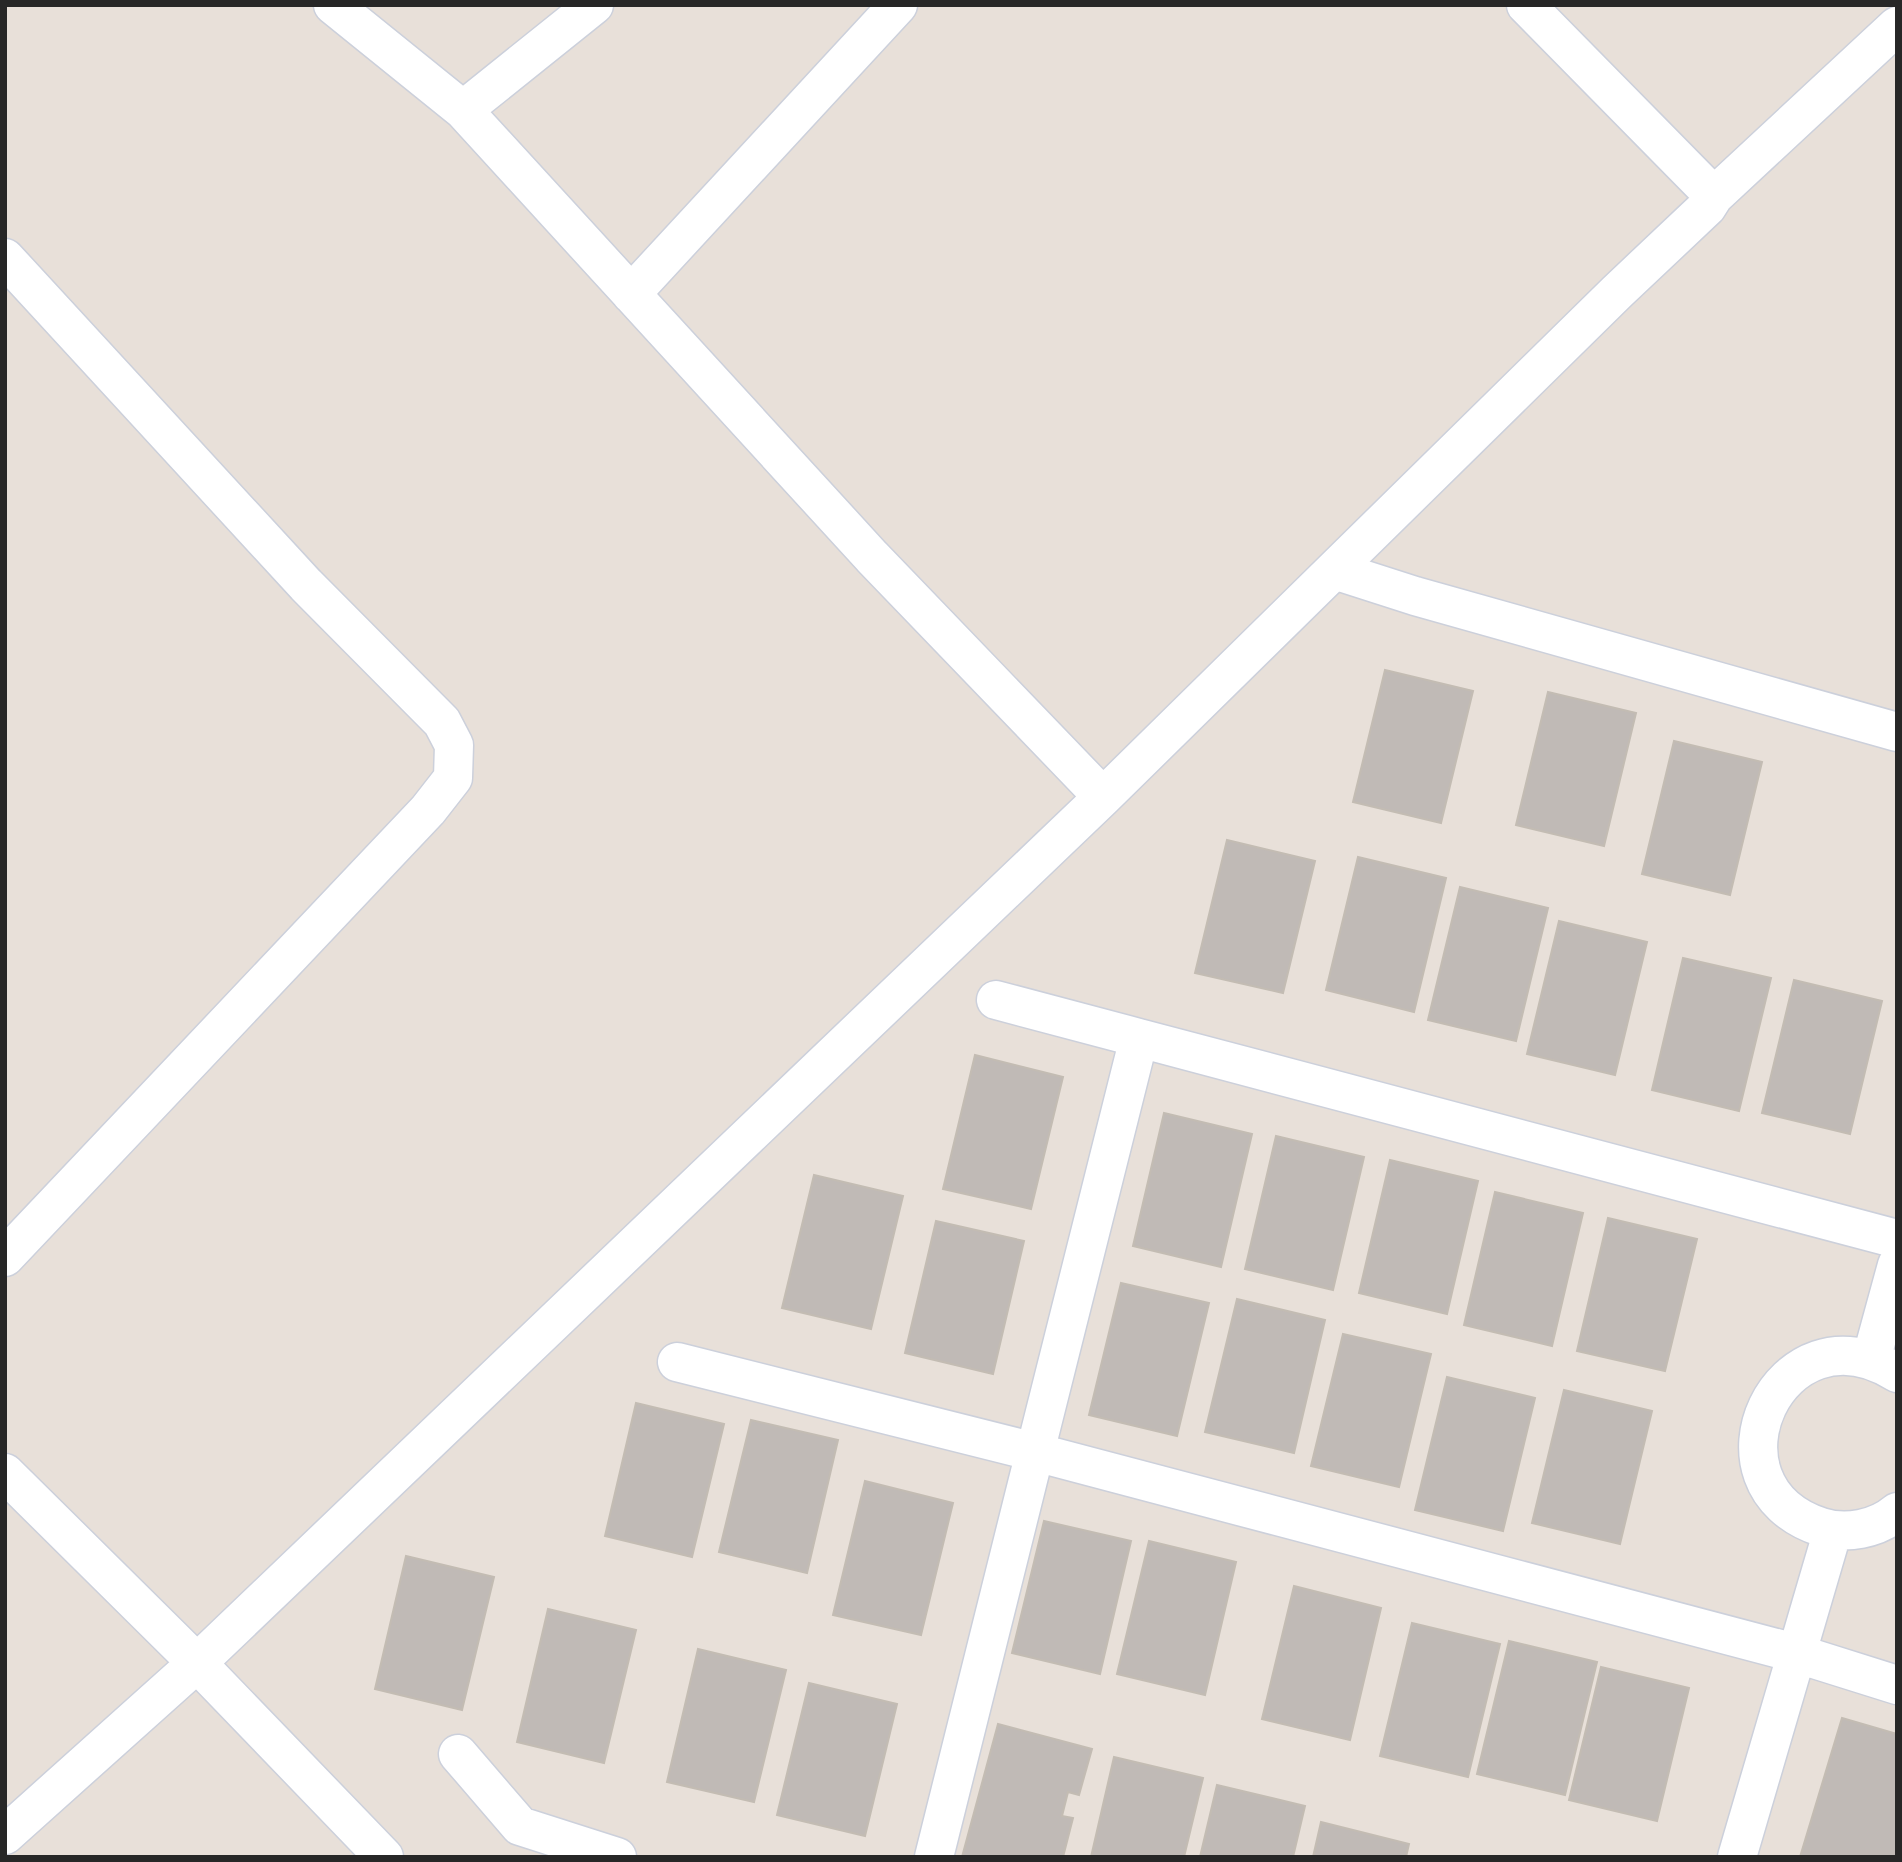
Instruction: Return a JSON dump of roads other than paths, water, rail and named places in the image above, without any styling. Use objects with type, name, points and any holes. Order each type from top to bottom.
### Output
[{"type":"street","points":[[333,5],[463,110],[872,557],[1102,797]]},
{"type":"street","points":[[463,110],[594,5]]},
{"type":"street","points":[[631,294],[898,5]]},
{"type":"street","points":[[1526,5],[1714,196]]},
{"type":"street","points":[[5,1835],[197,1663],[1102,797],[1707,207],[1714,196],[1897,26]]},
{"type":"street","points":[[5,258],[306,585],[442,722],[454,744],[453,778],[428,810],[5,1257]]},
{"type":"street","points":[[1334,570],[1428,600],[1897,732]]},
{"type":"street","points":[[996,1000],[1897,1239]]},
{"type":"street","points":[[934,1857],[1139,1038]]},
{"type":"street","points":[[1897,1265],[1884,1367],[1844,1356],[1817,1361],[1792,1373],[1773,1394],[1761,1418],[1757,1448],[1764,1478],[1780,1503],[1805,1521],[1833,1530],[1863,1529],[1897,1512]]},
{"type":"street","points":[[677,1362],[1035,1452],[1796,1653],[1897,1685]]},
{"type":"street","points":[[5,1473],[197,1663],[384,1857]]},
{"type":"street","points":[[1737,1857],[1833,1530]]},
{"type":"street","points":[[458,1754],[520,1826],[617,1857]]}]
